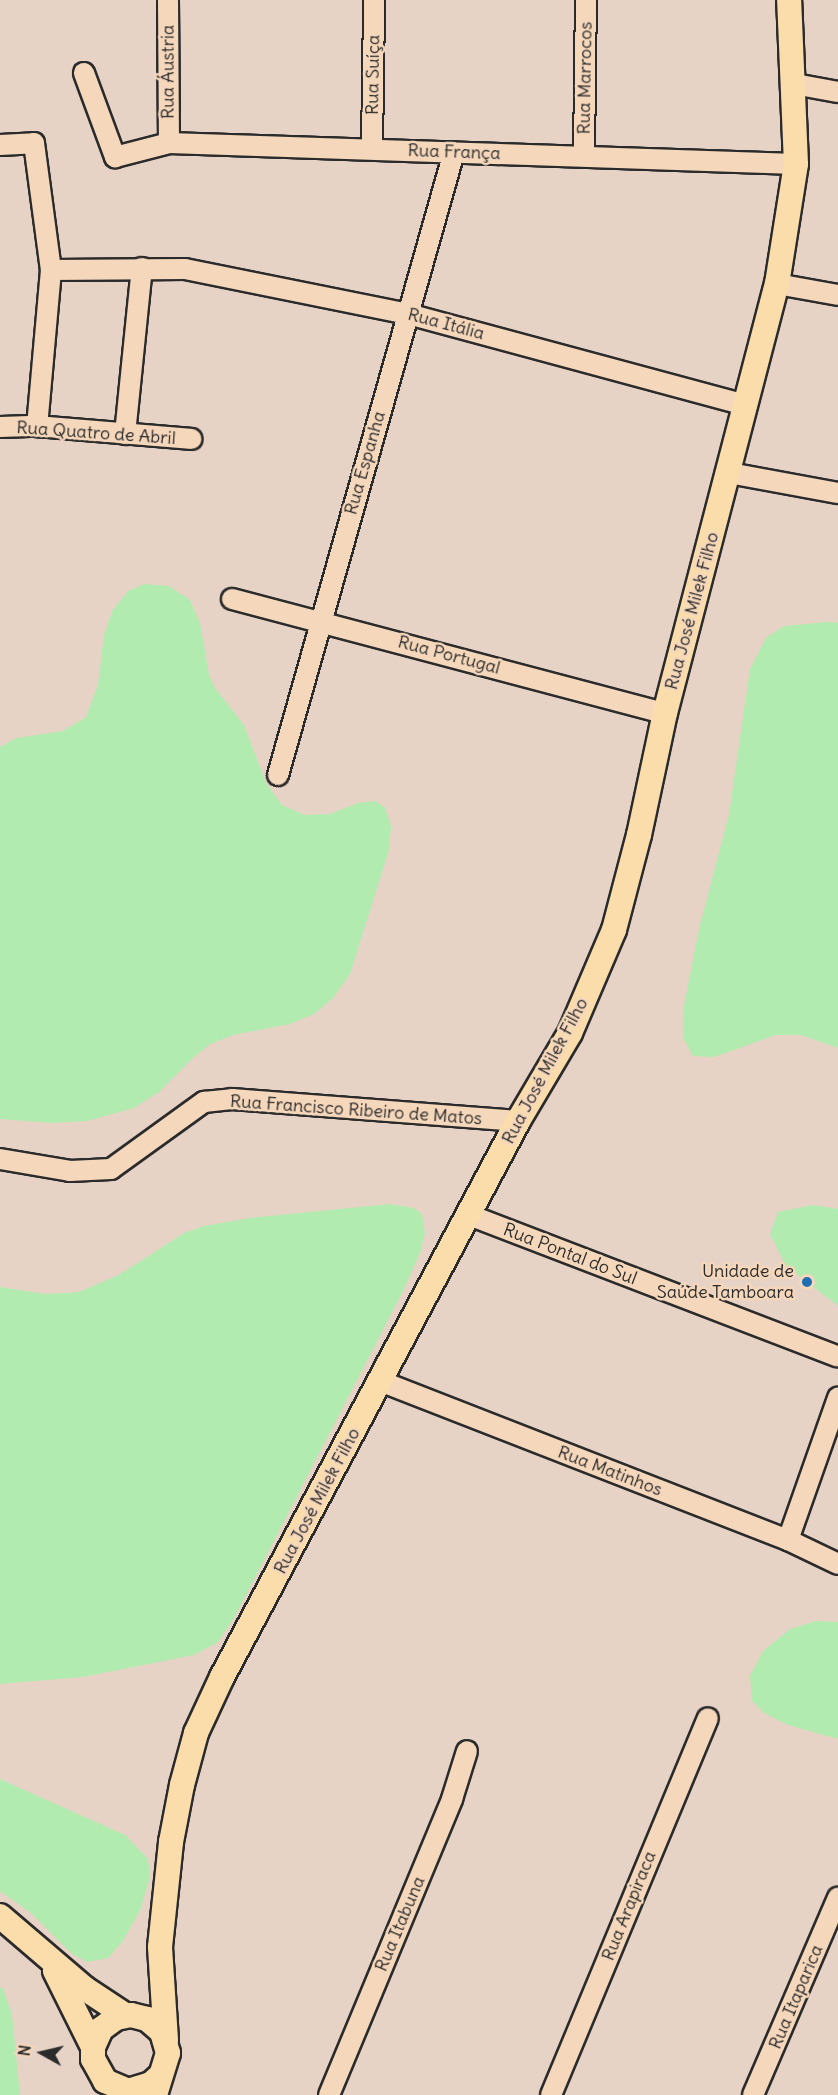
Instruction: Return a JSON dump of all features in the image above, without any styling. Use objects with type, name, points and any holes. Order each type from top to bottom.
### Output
[{"type":"main road","name":"Rua José Milek Filho","points":[[166,2040],[160,1947],[171,1842],[182,1785],[196,1733],[222,1677],[518,1121],[570,1033],[614,930],[639,835],[665,713],[777,284],[796,164],[789,0]]},
{"type":"main road","points":[[0,1916],[99,2000],[155,2024],[166,2040],[166,2065],[158,2085],[151,2084],[128,2091],[107,2088],[93,2059],[93,2047],[96,2038],[108,2022],[131,2015]]},
{"type":"main road","name":"Rua José Milek Filho","points":[[131,2015],[160,1947]]},
{"type":"main road","points":[[46,1957],[80,2016],[93,2047]]},
{"type":"street","name":"Rua Áustria","points":[[168,0],[169,143]]},
{"type":"street","name":"Rua Suíça","points":[[372,149],[374,0]]},
{"type":"street","name":"Rua Marrocos","points":[[584,156],[586,0]]},
{"type":"street","name":"Rua França","points":[[84,73],[115,158],[169,143],[796,164]]},
{"type":"street","points":[[794,84],[838,92]]},
{"type":"street","points":[[0,145],[34,143],[51,270],[37,426]]},
{"type":"street","name":"Rua Espanha","points":[[278,775],[454,152]]},
{"type":"street","points":[[125,434],[142,268]]},
{"type":"street","name":"Rua Itália","points":[[51,270],[185,269],[408,314],[746,405]]},
{"type":"street","points":[[777,284],[838,295]]},
{"type":"street","name":"Rua Quatro de Abril","points":[[0,427],[37,426],[191,439]]},
{"type":"street","points":[[729,473],[838,493]]},
{"type":"street","name":"Rua Portugal","points":[[232,599],[320,620],[665,713]]},
{"type":"street","name":"Rua Francisco Ribeiro de Matos","points":[[0,1159],[70,1171],[111,1169],[204,1102],[232,1099],[518,1121]]},
{"type":"street","name":"Rua Pontal do Sul","points":[[469,1215],[838,1357]]},
{"type":"street","name":"Rua Matinhos","points":[[380,1381],[788,1540],[838,1564]]},
{"type":"street","points":[[788,1540],[838,1398]]},
{"type":"street","name":"Rua Arapiraca","points":[[550,2095],[708,1718]]},
{"type":"street","name":"Rua Itabuna","points":[[328,2095],[452,1799],[467,1750]]},
{"type":"street","name":"Rua Itaparica","points":[[753,2095],[838,1898]]},
{"type":"green space","points":[[144,584],[169,586],[190,600],[200,623],[209,675],[215,688],[244,725],[266,783],[282,805],[305,815],[330,814],[358,803],[376,801],[385,808],[391,826],[389,850],[350,974],[333,998],[314,1014],[290,1024],[233,1035],[210,1044],[159,1092],[134,1108],[87,1121],[52,1123],[0,1119],[0,747],[16,738],[63,731],[86,717],[98,685],[104,635],[112,611],[128,591]]},
{"type":"green space","points":[[838,623],[838,1048],[801,1035],[776,1035],[714,1057],[693,1056],[683,1038],[683,1011],[699,929],[729,814],[750,669],[766,638],[784,626]]},
{"type":"green space","points":[[390,1204],[414,1208],[422,1214],[425,1233],[420,1253],[402,1293],[234,1618],[218,1642],[194,1655],[83,1677],[0,1684],[0,1287],[45,1294],[79,1292],[119,1275],[184,1233],[204,1226],[250,1218]]},
{"type":"green space","points":[[813,1205],[838,1209],[838,1306],[786,1266],[770,1234],[778,1212]]},
{"type":"green space","points":[[816,1621],[838,1622],[838,1739],[788,1725],[764,1713],[752,1701],[750,1676],[763,1651],[790,1629]]},
{"type":"green space","points":[[0,1779],[125,1835],[148,1859],[150,1876],[141,1908],[123,1941],[108,1958],[87,1962],[71,1953],[31,1913],[0,1891]]},
{"type":"green space","points":[[0,1987],[3,1989],[12,2014],[20,2095],[0,2095]]},
{"type":"place","name":"Unidade de Saúde Tamboara","points":[[807,1282]]}]
